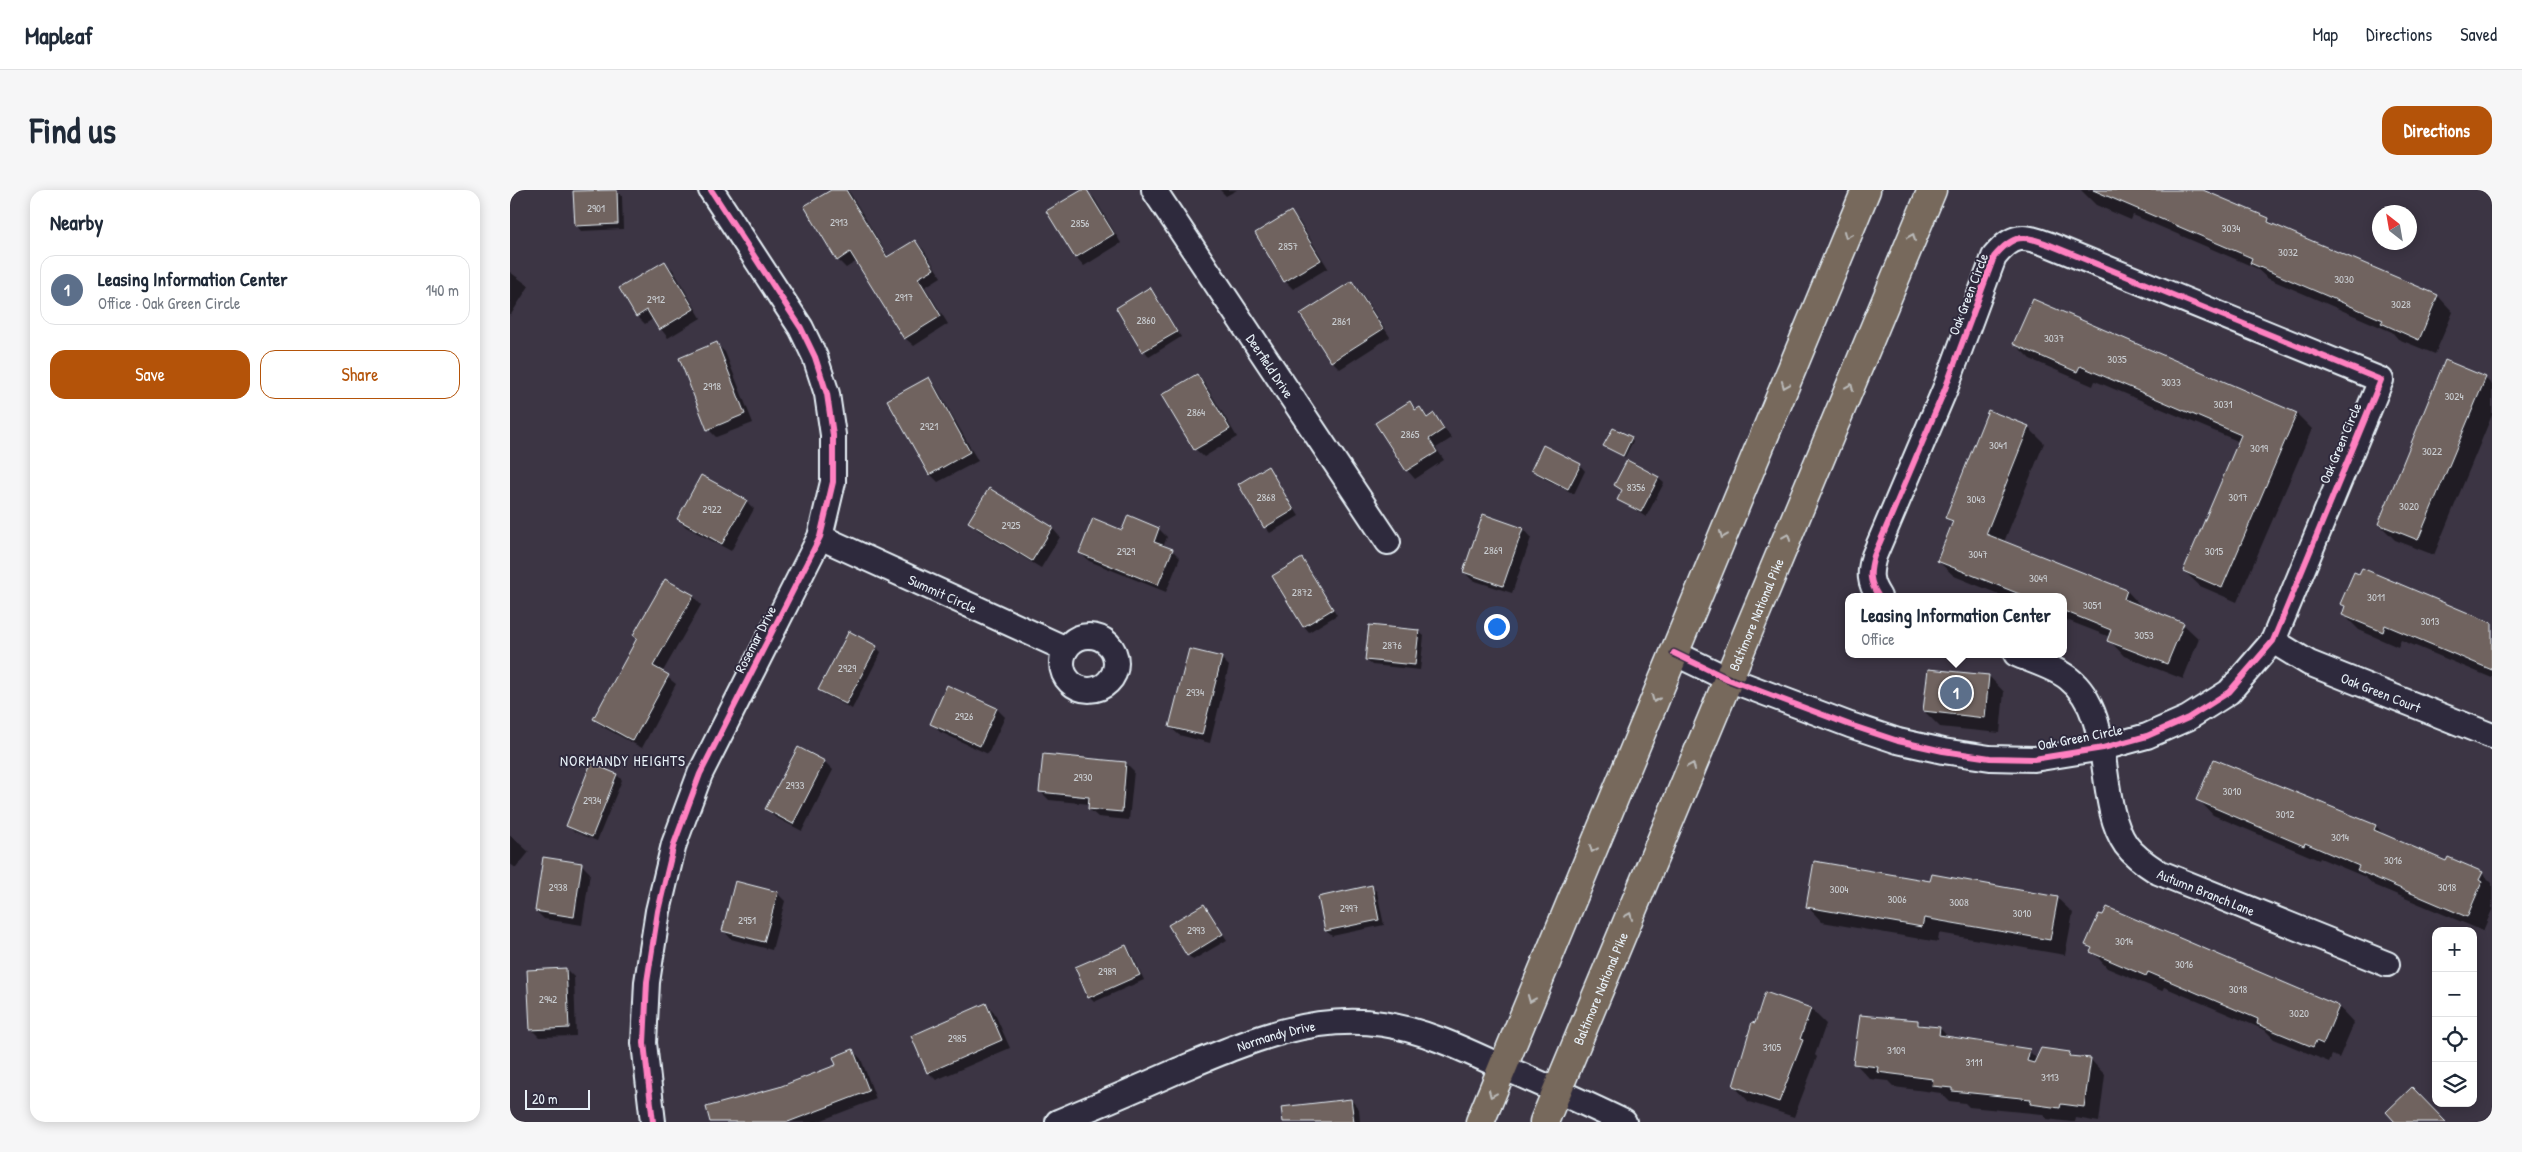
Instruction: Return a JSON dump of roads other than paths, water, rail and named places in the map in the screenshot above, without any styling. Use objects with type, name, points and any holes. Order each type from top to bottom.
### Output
[{"type":"main road","points":[[1480,1122],[1866,190]]},
{"type":"main road","name":"Baltimore National Pike","points":[[1544,1122],[1932,190]]},
{"type":"street","name":"Rosemar Drive","points":[[653,1122],[644,1044],[647,982],[658,911],[674,844],[700,774],[820,537],[833,482],[834,435],[827,394],[815,357],[801,328],[711,190]]},
{"type":"street","name":"Deerfield Drive","points":[[1154,190],[1388,542]]},
{"type":"street","name":"Oak Green Circle","points":[[1674,654],[1728,679],[1850,725],[1943,751],[1990,758],[2034,759],[2103,748],[2147,736],[2188,718],[2229,692],[2272,641],[2381,380],[2027,237],[2004,246],[1994,257],[1945,389],[1874,556],[1870,572],[1872,585],[1877,593]]},
{"type":"street","name":"Summit Circle","points":[[820,537],[1066,649]]},
{"type":"street","name":"Oak Green Court","points":[[2272,641],[2309,663],[2492,736]]},
{"type":"street","name":"Oak Green Circle","points":[[2025,658],[2068,678],[2089,705],[2103,748]]},
{"type":"street","name":"Autumn Branch Lane","points":[[2103,748],[2117,827],[2126,845],[2143,862],[2158,872],[2387,964]]},
{"type":"street","name":"Normandy Drive","points":[[1067,1120],[1244,1043],[1281,1031],[1315,1024],[1350,1022],[1383,1024],[1420,1033],[1557,1091],[1589,1114],[1624,1122]]},
{"type":"place","name":"Leasing Information Center","points":[[1956,693]]},
{"type":"district","name":"NORMANDY HEIGHTS","points":[[623,760]]}]
